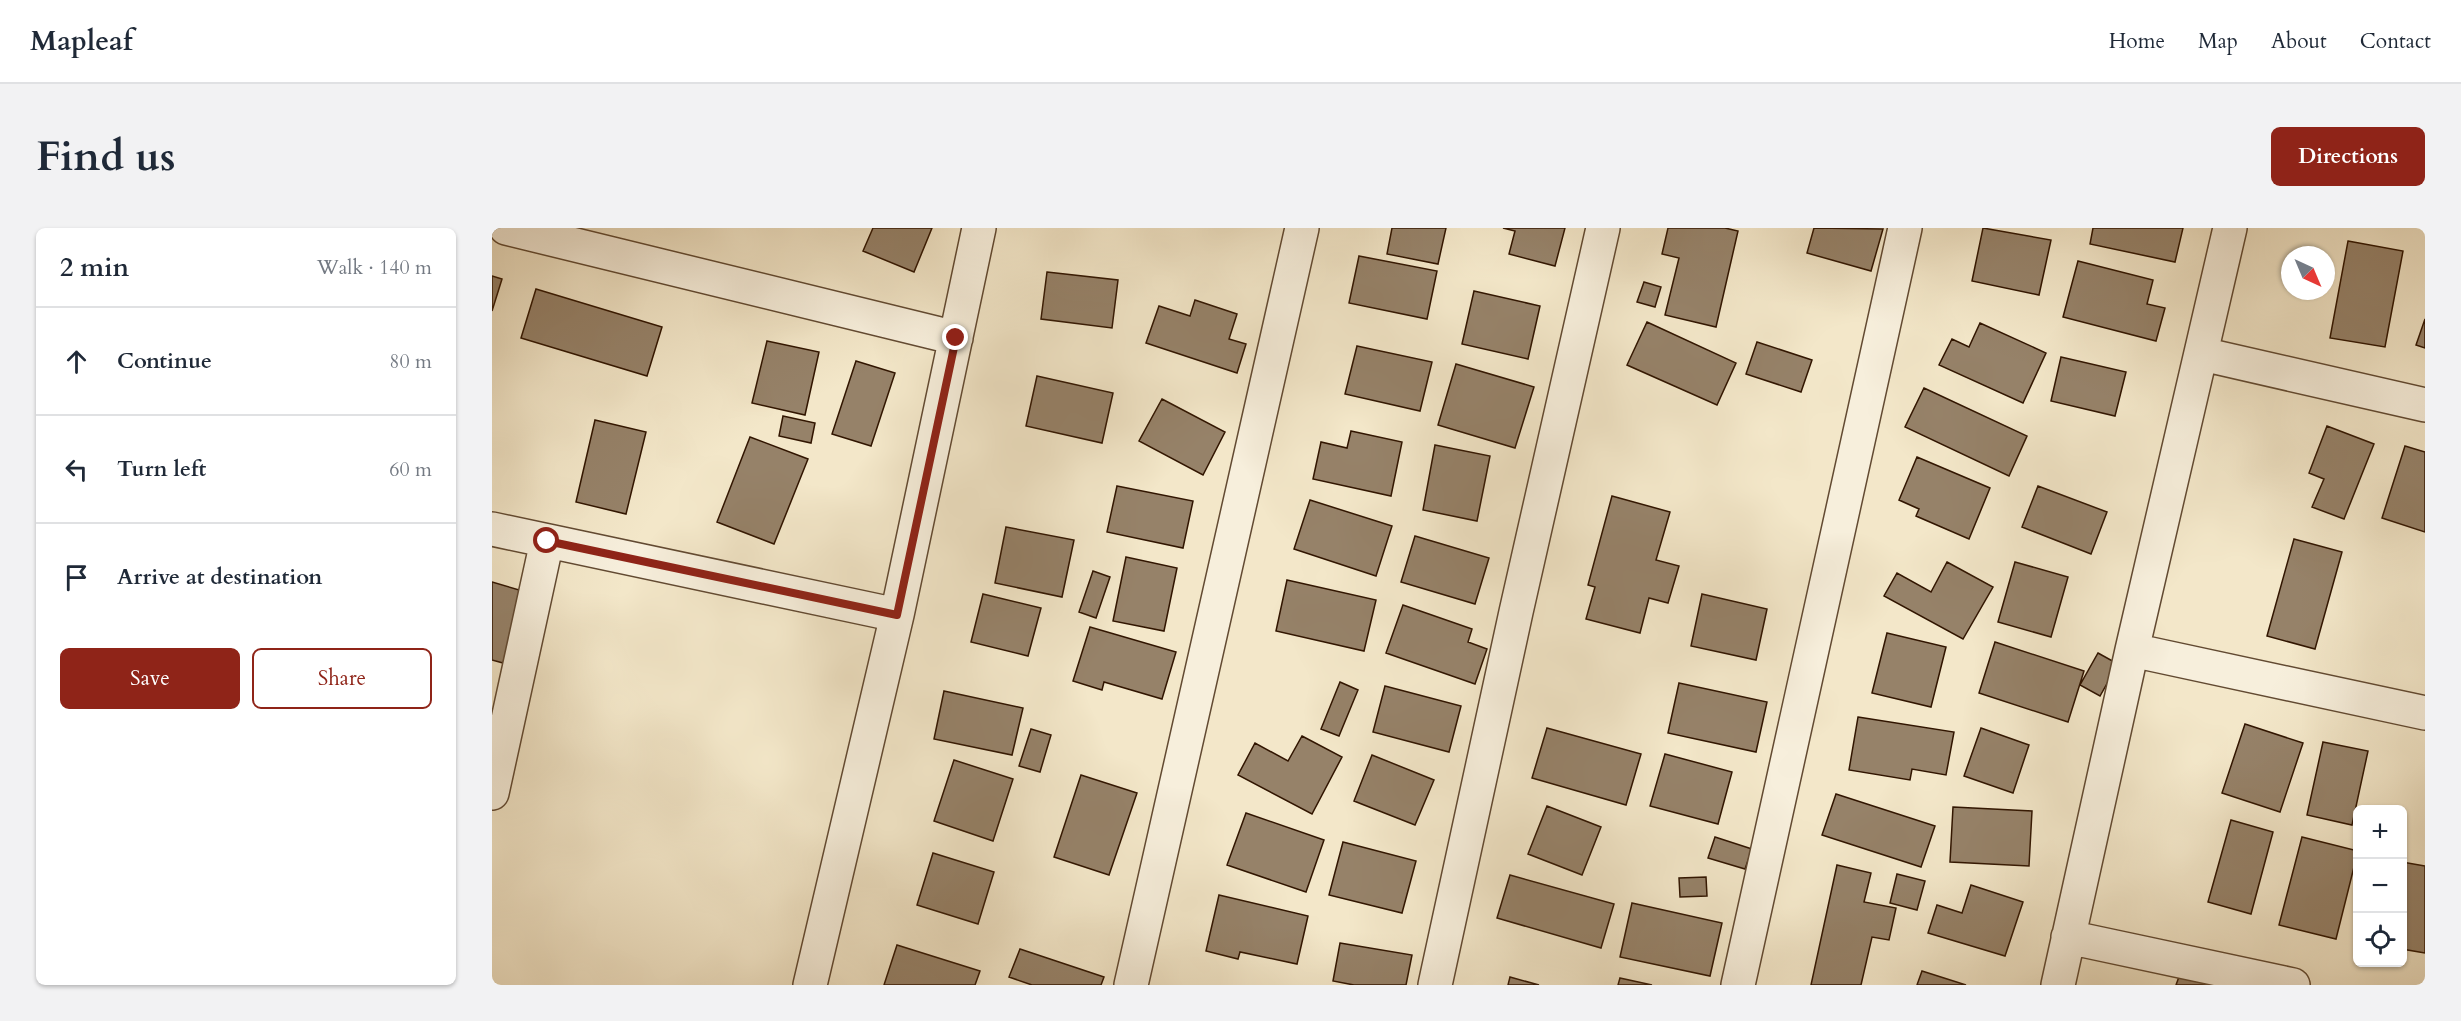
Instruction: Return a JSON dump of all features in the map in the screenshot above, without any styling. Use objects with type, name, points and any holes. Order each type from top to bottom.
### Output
[{"type":"street","points":[[506,228],[956,338]]},
{"type":"street","points":[[810,985],[897,615],[979,228]]},
{"type":"street","points":[[1131,985],[1302,228]]},
{"type":"street","points":[[1435,985],[1518,600],[1603,228]]},
{"type":"street","points":[[1738,985],[1905,228]]},
{"type":"street","points":[[2058,985],[2132,650],[2230,228]]},
{"type":"street","points":[[2202,354],[2425,405]]},
{"type":"street","points":[[492,529],[897,615]]},
{"type":"street","points":[[492,793],[547,541]]},
{"type":"street","points":[[2132,650],[2425,713]]},
{"type":"street","points":[[2068,938],[2293,985]]},
{"type":"building","points":[[873,228],[932,228],[914,272],[863,251]]},
{"type":"building","points":[[1392,228],[1446,228],[1438,264],[1387,254]]},
{"type":"building","points":[[1503,228],[1565,228],[1555,266],[1509,254],[1515,231]]},
{"type":"building","points":[[1668,228],[1725,228],[1738,231],[1716,327],[1665,315],[1679,258],[1662,254]]},
{"type":"building","points":[[1814,228],[1883,229],[1871,271],[1807,253]]},
{"type":"building","points":[[1983,228],[2051,240],[2039,295],[1972,281]]},
{"type":"building","points":[[2093,228],[2183,228],[2175,262],[2090,244]]},
{"type":"building","points":[[2348,241],[2403,251],[2385,347],[2330,338]]},
{"type":"building","points":[[1359,256],[1437,271],[1427,319],[1349,303]]},
{"type":"building","points":[[2078,261],[2153,280],[2147,304],[2165,308],[2156,341],[2063,317]]},
{"type":"building","points":[[1047,272],[1118,280],[1112,328],[1041,319]]},
{"type":"building","points":[[492,276],[502,279],[492,311]]},
{"type":"building","points":[[1644,282],[1661,287],[1655,307],[1637,302]]},
{"type":"building","points":[[536,289],[662,327],[647,376],[521,338]]},
{"type":"building","points":[[1474,291],[1540,306],[1528,359],[1462,344]]},
{"type":"building","points":[[1195,300],[1237,314],[1229,339],[1246,344],[1237,373],[1146,343],[1159,306],[1190,316]]},
{"type":"building","points":[[2425,319],[2425,348],[2416,345]]},
{"type":"building","points":[[1647,322],[1736,363],[1717,405],[1627,365]]},
{"type":"building","points":[[1980,323],[2046,353],[2023,403],[1939,365],[1952,339],[1969,347]]},
{"type":"building","points":[[767,341],[819,352],[805,415],[752,403]]},
{"type":"building","points":[[1757,342],[1812,360],[1801,392],[1746,374]]},
{"type":"building","points":[[1357,346],[1432,362],[1420,411],[1345,394]]},
{"type":"building","points":[[2061,357],[2126,372],[2115,416],[2051,401]]},
{"type":"building","points":[[856,361],[895,373],[871,446],[832,434]]},
{"type":"building","points":[[1456,364],[1534,387],[1515,448],[1438,425]]},
{"type":"building","points":[[1037,376],[1113,393],[1102,443],[1026,426]]},
{"type":"building","points":[[1924,388],[2027,436],[2009,476],[1905,427]]},
{"type":"building","points":[[1162,399],[1225,432],[1203,475],[1139,441]]},
{"type":"building","points":[[783,416],[815,423],[811,443],[779,436]]},
{"type":"building","points":[[595,420],[646,432],[626,514],[576,502]]},
{"type":"building","points":[[2327,426],[2374,444],[2344,519],[2312,507],[2324,479],[2309,473]]},
{"type":"building","points":[[1351,431],[1402,442],[1391,496],[1313,479],[1321,442],[1347,448]]},
{"type":"building","points":[[750,437],[808,459],[774,544],[717,522]]},
{"type":"building","points":[[1435,445],[1490,456],[1477,521],[1423,510]]},
{"type":"building","points":[[2405,446],[2425,452],[2425,532],[2382,518]]},
{"type":"building","points":[[1917,457],[1990,488],[1969,539],[1916,516],[1919,509],[1899,500]]},
{"type":"building","points":[[1117,486],[1193,501],[1183,548],[1107,532]]},
{"type":"building","points":[[2038,486],[2107,512],[2091,554],[2022,527]]},
{"type":"building","points":[[1612,496],[1670,512],[1656,560],[1679,566],[1668,603],[1649,598],[1640,633],[1586,619],[1595,587],[1588,585]]},
{"type":"building","points":[[1310,500],[1392,526],[1376,576],[1294,549]]},
{"type":"building","points":[[1006,527],[1074,540],[1062,597],[995,583]]},
{"type":"building","points":[[1415,536],[1489,558],[1475,604],[1401,582]]},
{"type":"building","points":[[2294,539],[2342,552],[2315,649],[2267,636]]},
{"type":"building","points":[[1126,557],[1177,568],[1164,631],[1113,621]]},
{"type":"building","points":[[1947,562],[1993,587],[1963,639],[1884,596],[1897,573],[1931,592]]},
{"type":"building","points":[[2015,562],[2068,577],[2051,637],[1998,622]]},
{"type":"building","points":[[1093,571],[1110,577],[1096,618],[1079,612]]},
{"type":"building","points":[[1287,580],[1376,600],[1364,651],[1276,631]]},
{"type":"building","points":[[492,582],[526,592],[503,663],[492,660]]},
{"type":"building","points":[[983,594],[1041,608],[1028,656],[971,642]]},
{"type":"building","points":[[1702,594],[1767,609],[1756,660],[1691,646]]},
{"type":"building","points":[[1403,605],[1472,629],[1468,642],[1487,649],[1475,684],[1386,653]]},
{"type":"building","points":[[1090,627],[1176,652],[1162,699],[1104,682],[1102,690],[1073,681]]},
{"type":"building","points":[[1887,633],[1946,647],[1931,707],[1872,693]]},
{"type":"building","points":[[1995,642],[2084,671],[2068,722],[1979,693]]},
{"type":"building","points":[[2098,653],[2118,664],[2100,696],[2080,685]]},
{"type":"building","points":[[1340,682],[1358,690],[1339,736],[1321,729]]},
{"type":"building","points":[[1679,683],[1767,702],[1756,752],[1668,733]]},
{"type":"building","points":[[1385,686],[1461,706],[1449,752],[1373,732]]},
{"type":"building","points":[[944,691],[1023,708],[1012,755],[934,739]]},
{"type":"building","points":[[1858,717],[1954,732],[1946,775],[1912,769],[1910,780],[1849,770]]},
{"type":"building","points":[[2245,724],[2303,743],[2280,812],[2222,793]]},
{"type":"building","points":[[1547,728],[1641,754],[1626,805],[1532,778]]},
{"type":"building","points":[[1981,728],[2029,745],[2013,793],[1964,776]]},
{"type":"building","points":[[1031,729],[1051,735],[1040,772],[1019,766]]},
{"type":"building","points":[[1302,736],[1342,757],[1312,814],[1238,775],[1255,743],[1288,761]]},
{"type":"building","points":[[2323,742],[2368,751],[2356,805],[2353,805],[2352,825],[2307,815]]},
{"type":"building","points":[[1665,754],[1732,772],[1718,824],[1650,806]]},
{"type":"building","points":[[1372,755],[1434,780],[1415,825],[1354,801]]},
{"type":"building","points":[[954,760],[1013,779],[993,841],[934,821]]},
{"type":"building","points":[[1081,775],[1137,793],[1109,875],[1054,857]]},
{"type":"building","points":[[1836,794],[1935,826],[1921,867],[1822,835]]},
{"type":"building","points":[[1547,806],[1601,827],[1582,875],[1528,854]]},
{"type":"building","points":[[1953,807],[2032,811],[2029,866],[1950,862]]},
{"type":"building","points":[[1246,813],[1324,840],[1306,892],[1227,865]]},
{"type":"building","points":[[2231,820],[2273,832],[2251,914],[2208,902]]},
{"type":"building","points":[[1715,837],[1752,849],[1745,869],[1708,858]]},
{"type":"building","points":[[2302,837],[2353,850],[2353,871],[2336,939],[2279,925]]},
{"type":"building","points":[[1343,842],[1416,861],[1402,913],[1329,895]]},
{"type":"building","points":[[933,853],[994,872],[978,924],[917,905]]},
{"type":"building","points":[[2407,863],[2425,866],[2425,953],[2407,950]]},
{"type":"building","points":[[1837,865],[1871,873],[1864,902],[1896,908],[1889,940],[1872,937],[1861,985],[1811,985]]},
{"type":"building","points":[[1897,874],[1925,881],[1917,910],[1890,903]]},
{"type":"building","points":[[1510,875],[1614,904],[1601,948],[1497,918]]},
{"type":"building","points":[[1706,877],[1707,896],[1680,897],[1679,878]]},
{"type":"building","points":[[1971,885],[2023,902],[2005,956],[1928,933],[1937,905],[1962,913]]},
{"type":"building","points":[[1219,895],[1308,916],[1297,964],[1240,952],[1238,959],[1206,951]]},
{"type":"building","points":[[1632,903],[1722,923],[1710,976],[1620,957]]},
{"type":"building","points":[[1340,943],[1412,955],[1406,985],[1354,985],[1333,981]]},
{"type":"building","points":[[897,945],[980,971],[975,985],[884,985]]},
{"type":"building","points":[[1020,949],[1104,977],[1101,985],[1032,985],[1009,977]]},
{"type":"building","points":[[1922,971],[1966,985],[1917,985]]},
{"type":"building","points":[[2180,974],[2216,985],[2176,985]]},
{"type":"building","points":[[1510,977],[1539,985],[1508,985]]},
{"type":"building","points":[[1620,978],[1652,985],[1618,985]]},
{"type":"route","points":[[547,541],[897,615],[956,338]]}]
